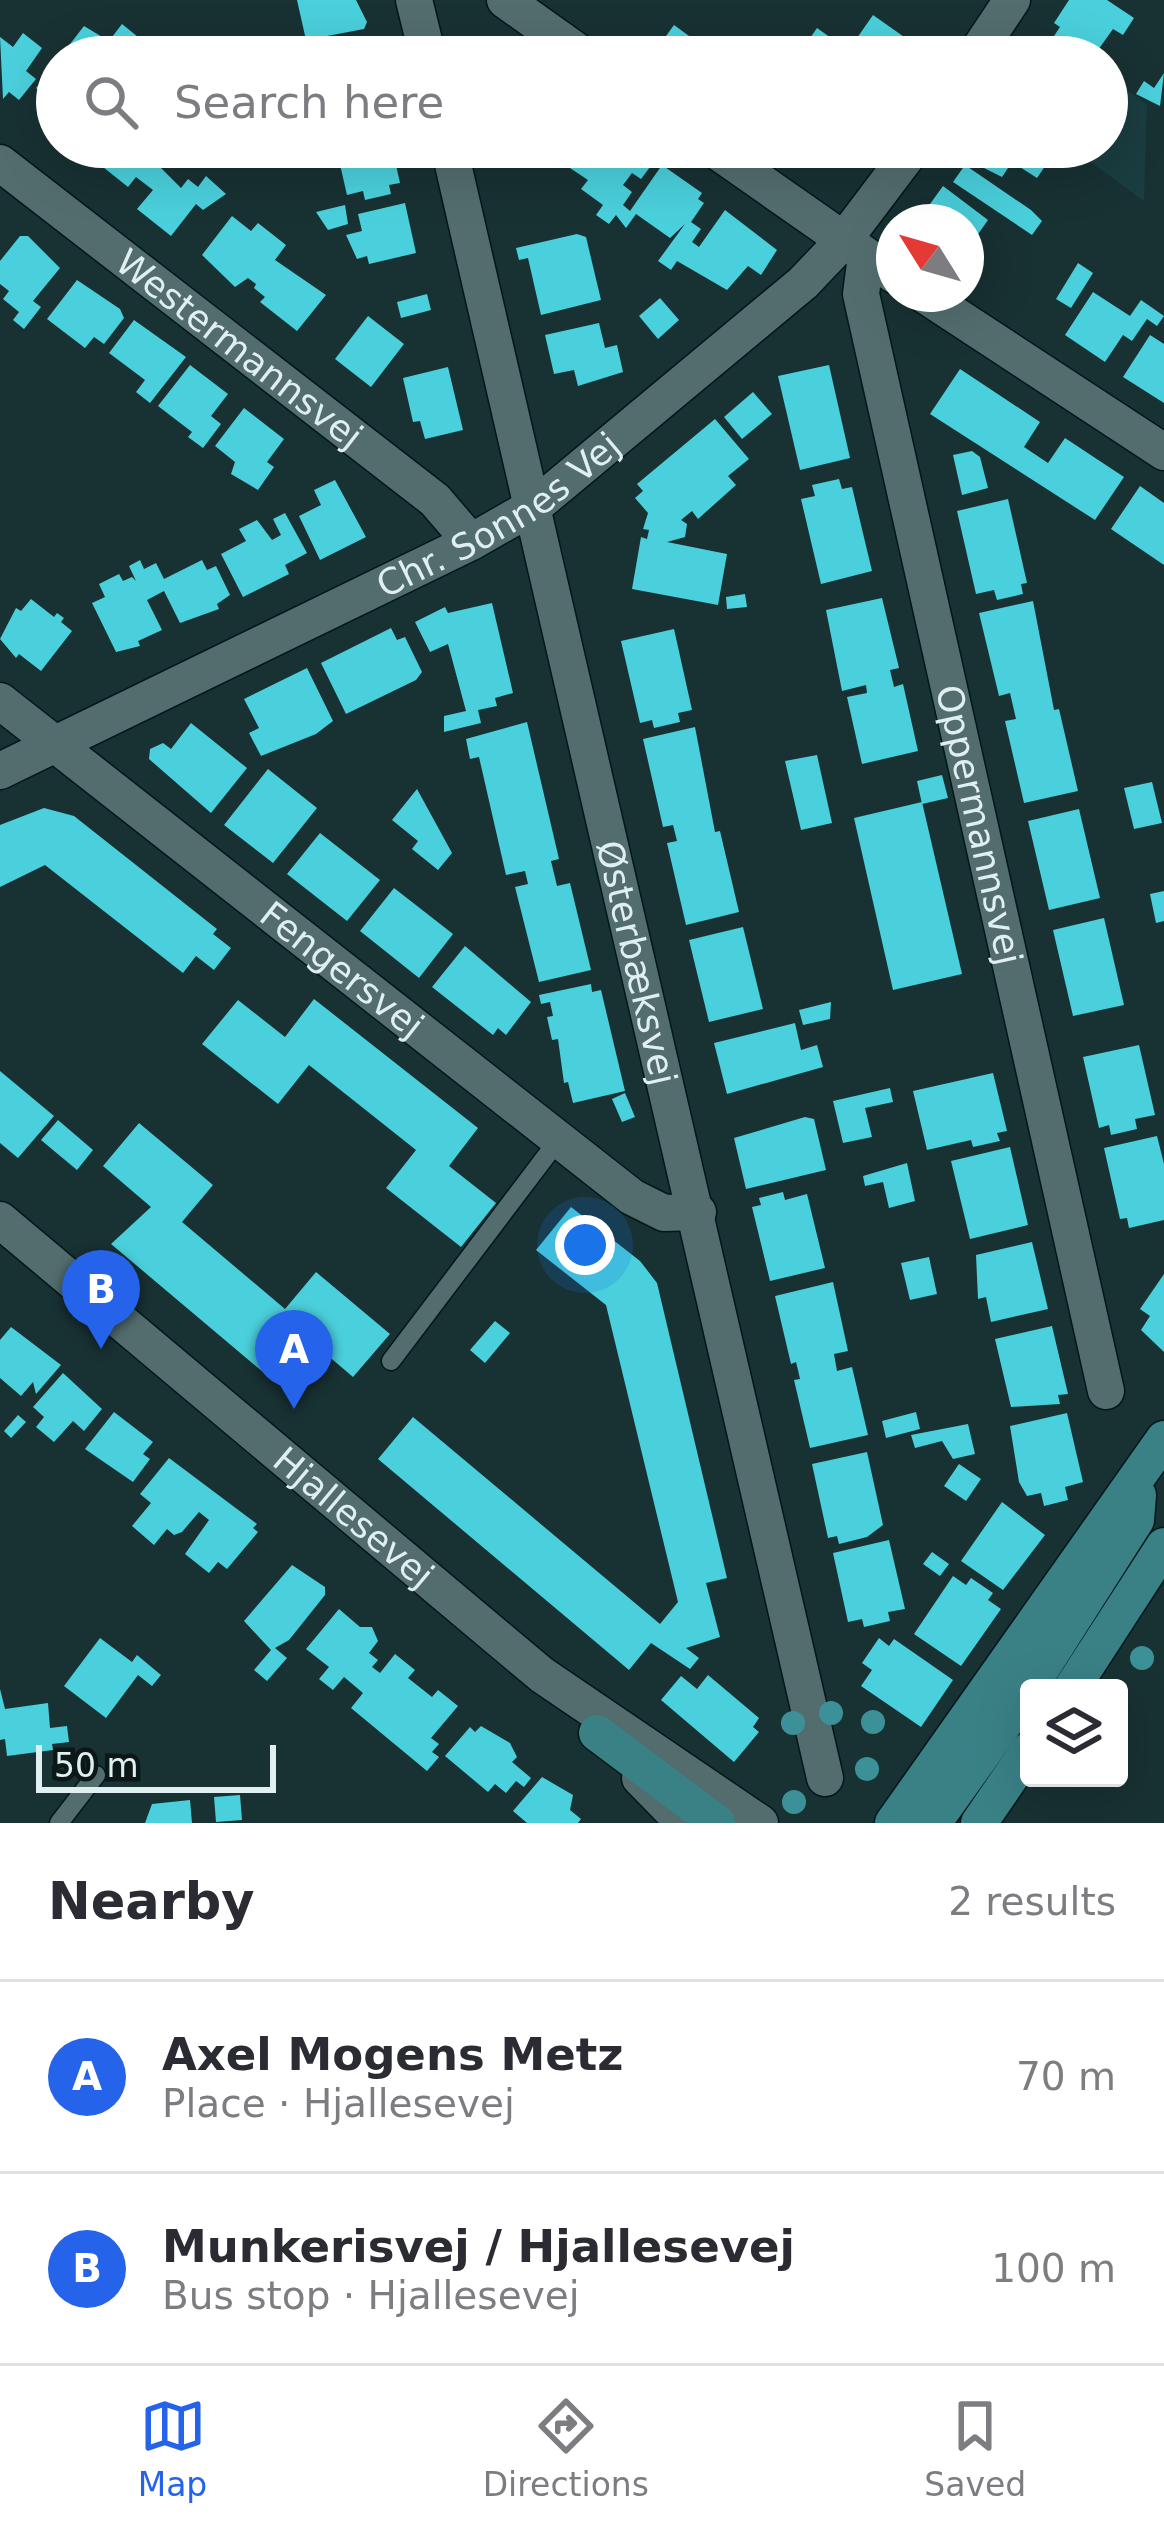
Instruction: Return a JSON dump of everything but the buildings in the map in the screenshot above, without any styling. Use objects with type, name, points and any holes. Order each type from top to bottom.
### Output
[{"type":"main road","points":[[893,1823],[1164,1439]]},
{"type":"main road","points":[[1035,1679],[1136,1520],[1140,1473]]},
{"type":"main road","points":[[1078,1679],[1164,1546]]},
{"type":"main road","points":[[933,1823],[1020,1701]]},
{"type":"main road","points":[[597,1733],[717,1823]]},
{"type":"main road","points":[[979,1823],[1020,1763]]},
{"type":"street","points":[[414,0],[423,36]]},
{"type":"street","points":[[505,0],[556,36]]},
{"type":"street","points":[[988,36],[1012,0]]},
{"type":"street","name":"Westermannsvej","points":[[0,163],[435,500],[471,542]]},
{"type":"street","name":"Østerbæksvej","points":[[454,168],[536,505],[825,1778]]},
{"type":"street","points":[[741,168],[868,258]]},
{"type":"street","name":"Chr. Sonnes Vej","points":[[0,771],[471,542],[536,505],[803,283],[868,258],[905,168]]},
{"type":"street","name":"Oppermannsvej","points":[[868,258],[861,294],[1106,1391]]},
{"type":"street","points":[[950,312],[1164,452]]},
{"type":"street","name":"Fengersvej","points":[[0,701],[632,1197],[664,1213],[698,1212]]},
{"type":"street","name":"Hjallesevej","points":[[0,1220],[542,1675],[760,1823]]},
{"type":"street","name":"Hjallesevej","points":[[542,1675],[684,1823]]},
{"type":"lane","points":[[391,1361],[559,1139]]},
{"type":"lane","points":[[59,1823],[96,1775]]},
{"type":"shaded area","points":[[1128,91],[1147,104],[1144,201],[1099,168],[1128,168]]},
{"type":"place","name":"Munkerisvej / Hjallesevej","points":[[101,1349]]},
{"type":"place","name":"Axel Mogens Metz","points":[[294,1409]]}]
